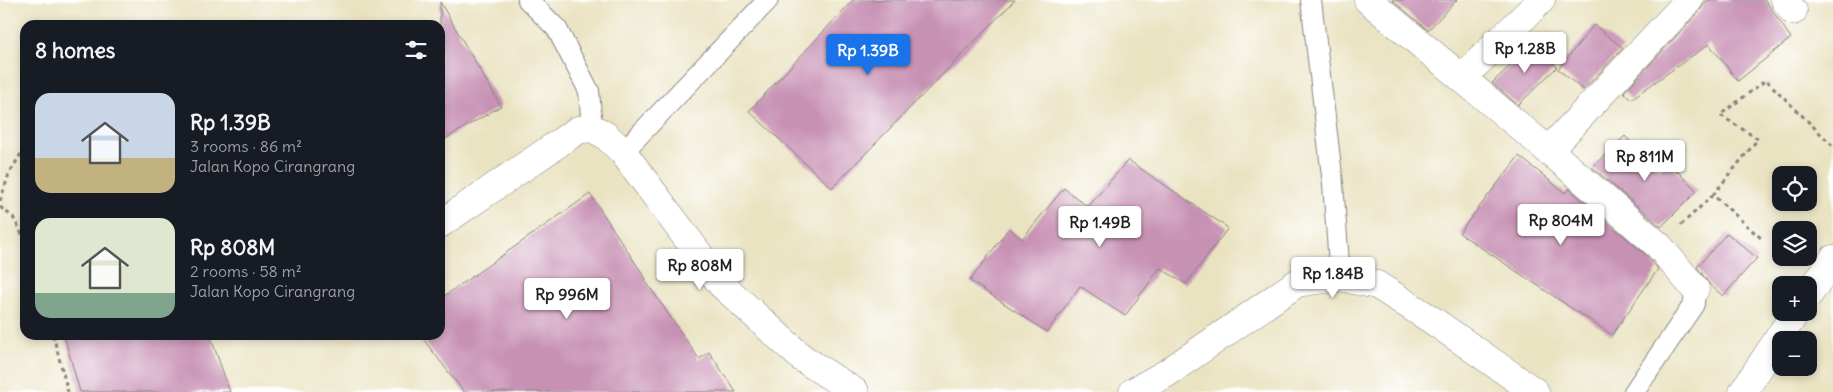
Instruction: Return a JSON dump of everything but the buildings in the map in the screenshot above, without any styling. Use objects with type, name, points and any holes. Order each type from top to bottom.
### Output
[{"type":"street","points":[[1368,0],[1548,150],[1659,246],[1695,289]]},
{"type":"street","points":[[1462,78],[1540,0]]},
{"type":"street","points":[[1548,150],[1689,0]]},
{"type":"street","points":[[445,221],[578,130],[592,128],[605,135],[623,152],[721,284],[802,358],[854,392]]},
{"type":"street","points":[[1817,282],[1833,259]]},
{"type":"street","points":[[1133,392],[1168,373],[1297,283],[1340,277],[1377,285],[1432,320],[1535,392]]},
{"type":"street","points":[[1743,392],[1790,321]]},
{"type":"lane","points":[[528,0],[557,29],[589,91],[592,128]]},
{"type":"lane","points":[[623,152],[768,0]]},
{"type":"lane","points":[[1310,0],[1333,184],[1340,277]]},
{"type":"lane","points":[[1634,392],[1694,304],[1695,289]]},
{"type":"path","points":[[1659,246],[1713,194],[1758,139],[1720,115],[1766,80],[1833,146]]},
{"type":"path","points":[[0,201],[9,174],[20,155]]},
{"type":"path","points":[[1713,194],[1763,240]]},
{"type":"path","points":[[0,207],[13,217],[20,230]]},
{"type":"path","points":[[55,340],[68,392]]}]
